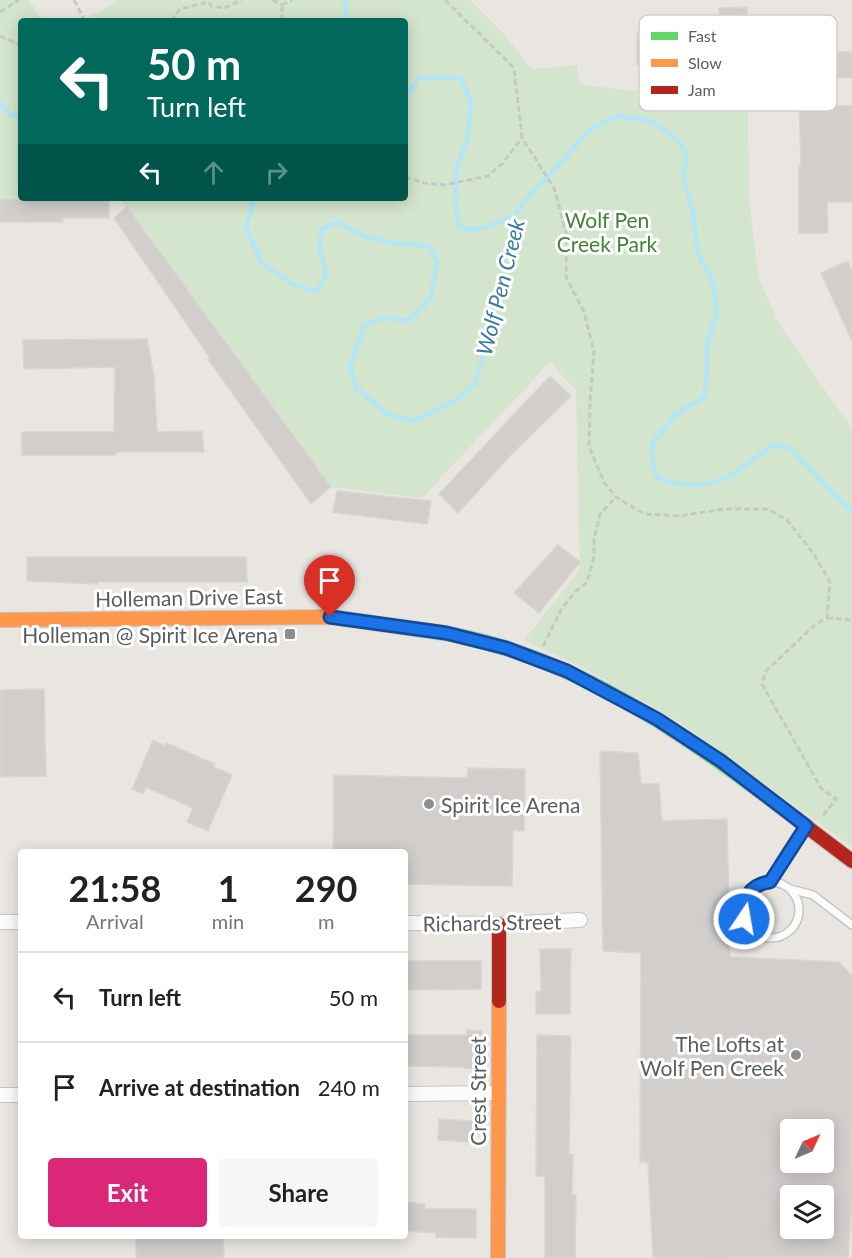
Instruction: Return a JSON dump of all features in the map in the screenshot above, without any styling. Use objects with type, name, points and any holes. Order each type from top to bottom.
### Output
[{"type":"street","name":"Holleman Drive East","points":[[0,620],[330,617],[446,633],[506,648],[567,671],[657,719],[721,761],[852,861]]},
{"type":"street","name":"Richards Street","points":[[408,923],[498,924],[580,920]]},
{"type":"street","points":[[0,922],[18,922]]},
{"type":"street","name":"Crest Street","points":[[498,924],[498,1258]]},
{"type":"street","points":[[408,1094],[497,1094]]},
{"type":"street","points":[[0,1095],[18,1095]]},
{"type":"lane","points":[[770,882],[809,829]]},
{"type":"lane","points":[[770,882],[782,884],[790,890],[798,905],[795,923],[790,930],[782,935],[764,937],[749,927],[744,919],[743,910],[749,893],[756,886],[770,882]]},
{"type":"lane","points":[[790,890],[813,895],[852,925]]},
{"type":"path","points":[[0,12],[19,0]]},
{"type":"path","points":[[74,0],[83,18]]},
{"type":"path","points":[[173,18],[180,9],[208,1],[211,6],[224,8],[242,0]]},
{"type":"path","points":[[272,0],[282,5]]},
{"type":"path","points":[[282,5],[292,0]]},
{"type":"path","points":[[445,0],[514,68],[522,138],[554,188],[567,236],[566,277],[584,312],[594,351],[589,447],[604,482],[616,497],[644,514],[680,516],[723,509],[768,509],[787,520],[813,554],[830,582],[827,618]]},
{"type":"path","points":[[282,5],[282,18]]},
{"type":"path","points":[[0,36],[18,44]]},
{"type":"path","points":[[408,178],[423,183],[444,185],[488,176],[503,163],[522,138]]},
{"type":"path","points":[[543,647],[561,610],[574,593],[587,582],[594,557],[594,540],[600,514],[616,497]]},
{"type":"path","points":[[809,829],[836,800],[821,788],[762,684],[766,671],[816,624],[827,618],[852,620]]},
{"type":"green space","points":[[0,0],[29,0],[41,18],[18,18],[18,198],[0,200]]},
{"type":"green space","name":"Wolf Pen Creek Park","points":[[118,0],[470,0],[504,34],[532,69],[577,65],[579,84],[639,91],[639,111],[748,111],[749,201],[759,279],[780,325],[852,429],[852,847],[678,722],[597,675],[524,640],[580,570],[576,391],[550,362],[422,498],[331,487],[122,201],[408,201],[408,18],[88,18]]},
{"type":"building","points":[[747,7],[747,15],[719,15],[719,8]]},
{"type":"building","points":[[637,33],[639,33],[639,65],[637,65]]},
{"type":"building","points":[[837,52],[852,52],[852,78],[837,78]]},
{"type":"building","points":[[837,105],[852,106],[852,202],[827,202],[828,233],[799,233],[799,165],[801,165],[799,111],[837,111]]},
{"type":"building","points":[[0,200],[109,201],[109,218],[63,218],[63,222],[0,222]]},
{"type":"building","points":[[127,207],[331,487],[311,504],[208,359],[210,358],[114,218]]},
{"type":"building","points":[[848,261],[852,271],[852,341],[821,273]]},
{"type":"building","points":[[147,339],[154,377],[157,432],[202,431],[204,452],[22,455],[22,432],[114,432],[115,367],[24,369],[23,340]]},
{"type":"building","points":[[550,376],[571,396],[510,456],[458,513],[439,494]]},
{"type":"building","points":[[337,491],[431,501],[427,524],[333,512]]},
{"type":"building","points":[[558,545],[580,562],[539,613],[514,593]]},
{"type":"building","points":[[27,557],[246,557],[247,582],[98,582],[97,584],[27,581]]},
{"type":"building","points":[[44,689],[46,776],[0,777],[0,690]]},
{"type":"building","points":[[153,740],[164,746],[166,743],[215,764],[214,767],[232,775],[208,831],[187,822],[193,808],[146,787],[143,794],[132,789]]},
{"type":"building","points":[[600,751],[638,753],[641,784],[659,784],[662,821],[727,819],[730,957],[839,962],[852,976],[852,1203],[848,1257],[653,1258],[648,1163],[640,1162],[641,953],[603,951]]},
{"type":"building","name":"Spirit Ice Arena","points":[[468,768],[525,769],[524,831],[513,830],[512,886],[408,884],[408,849],[333,849],[334,775],[467,778]]},
{"type":"building","points":[[540,949],[571,949],[570,1014],[536,1014],[536,992],[541,992]]},
{"type":"building","points":[[408,961],[481,961],[481,989],[408,990]]},
{"type":"building","points":[[467,1030],[482,1031],[480,1069],[408,1066],[408,1035],[467,1035]]},
{"type":"building","points":[[537,1035],[571,1036],[569,1154],[573,1154],[572,1195],[576,1195],[575,1258],[545,1258],[545,1176],[536,1176]]},
{"type":"building","points":[[439,1119],[474,1121],[473,1142],[438,1140]]},
{"type":"building","points":[[408,1202],[425,1204],[424,1209],[476,1209],[476,1238],[436,1237],[436,1233],[408,1231]]},
{"type":"building","points":[[136,1239],[223,1239],[224,1258],[136,1258]]},
{"type":"waterway","points":[[345,0],[347,18]]},
{"type":"waterway","points":[[408,92],[419,78],[460,78],[471,101],[468,138],[457,167],[455,200],[459,226],[465,229],[480,228],[515,215]]},
{"type":"waterway","name":"Wolf Pen Creek","points":[[0,102],[10,115],[18,116]]},
{"type":"waterway","name":"Wolf Pen Creek","points":[[253,201],[246,228],[262,263],[291,283],[316,292],[325,275],[319,247],[322,229],[337,222],[363,236],[394,243],[428,246],[437,261],[431,298],[408,321],[383,318],[364,325],[350,367],[356,387],[386,414],[413,421],[457,400],[475,383],[489,339],[515,215],[522,204],[591,129],[617,116],[651,121],[679,141],[687,156],[683,175],[693,213],[698,254],[713,281],[717,312],[707,345],[704,397],[675,415],[652,444],[653,465],[658,478],[693,485],[708,484],[734,473],[774,444],[791,449],[852,512]]},
{"type":"traffic: fast","points":[[431,631],[481,641],[530,656],[622,699],[708,754],[790,814]]},
{"type":"traffic: slow","points":[[0,620],[330,617],[431,631]]},
{"type":"traffic: slow","points":[[498,1258],[499,1001]]},
{"type":"traffic: jam","points":[[790,814],[852,861]]},
{"type":"traffic: jam","points":[[499,924],[499,1001]]},
{"type":"place","name":"Holleman @ Spirit Ice Arena","points":[[290,634]]},
{"type":"place","name":"Spirit Ice Arena","points":[[429,804]]},
{"type":"place","name":"The Lofts at Wolf Pen Creek","points":[[796,1055]]},
{"type":"route","points":[[330,617],[446,633],[506,648],[567,671],[657,719],[721,761],[806,826],[770,882],[756,886],[749,893],[744,901],[744,919]]}]
